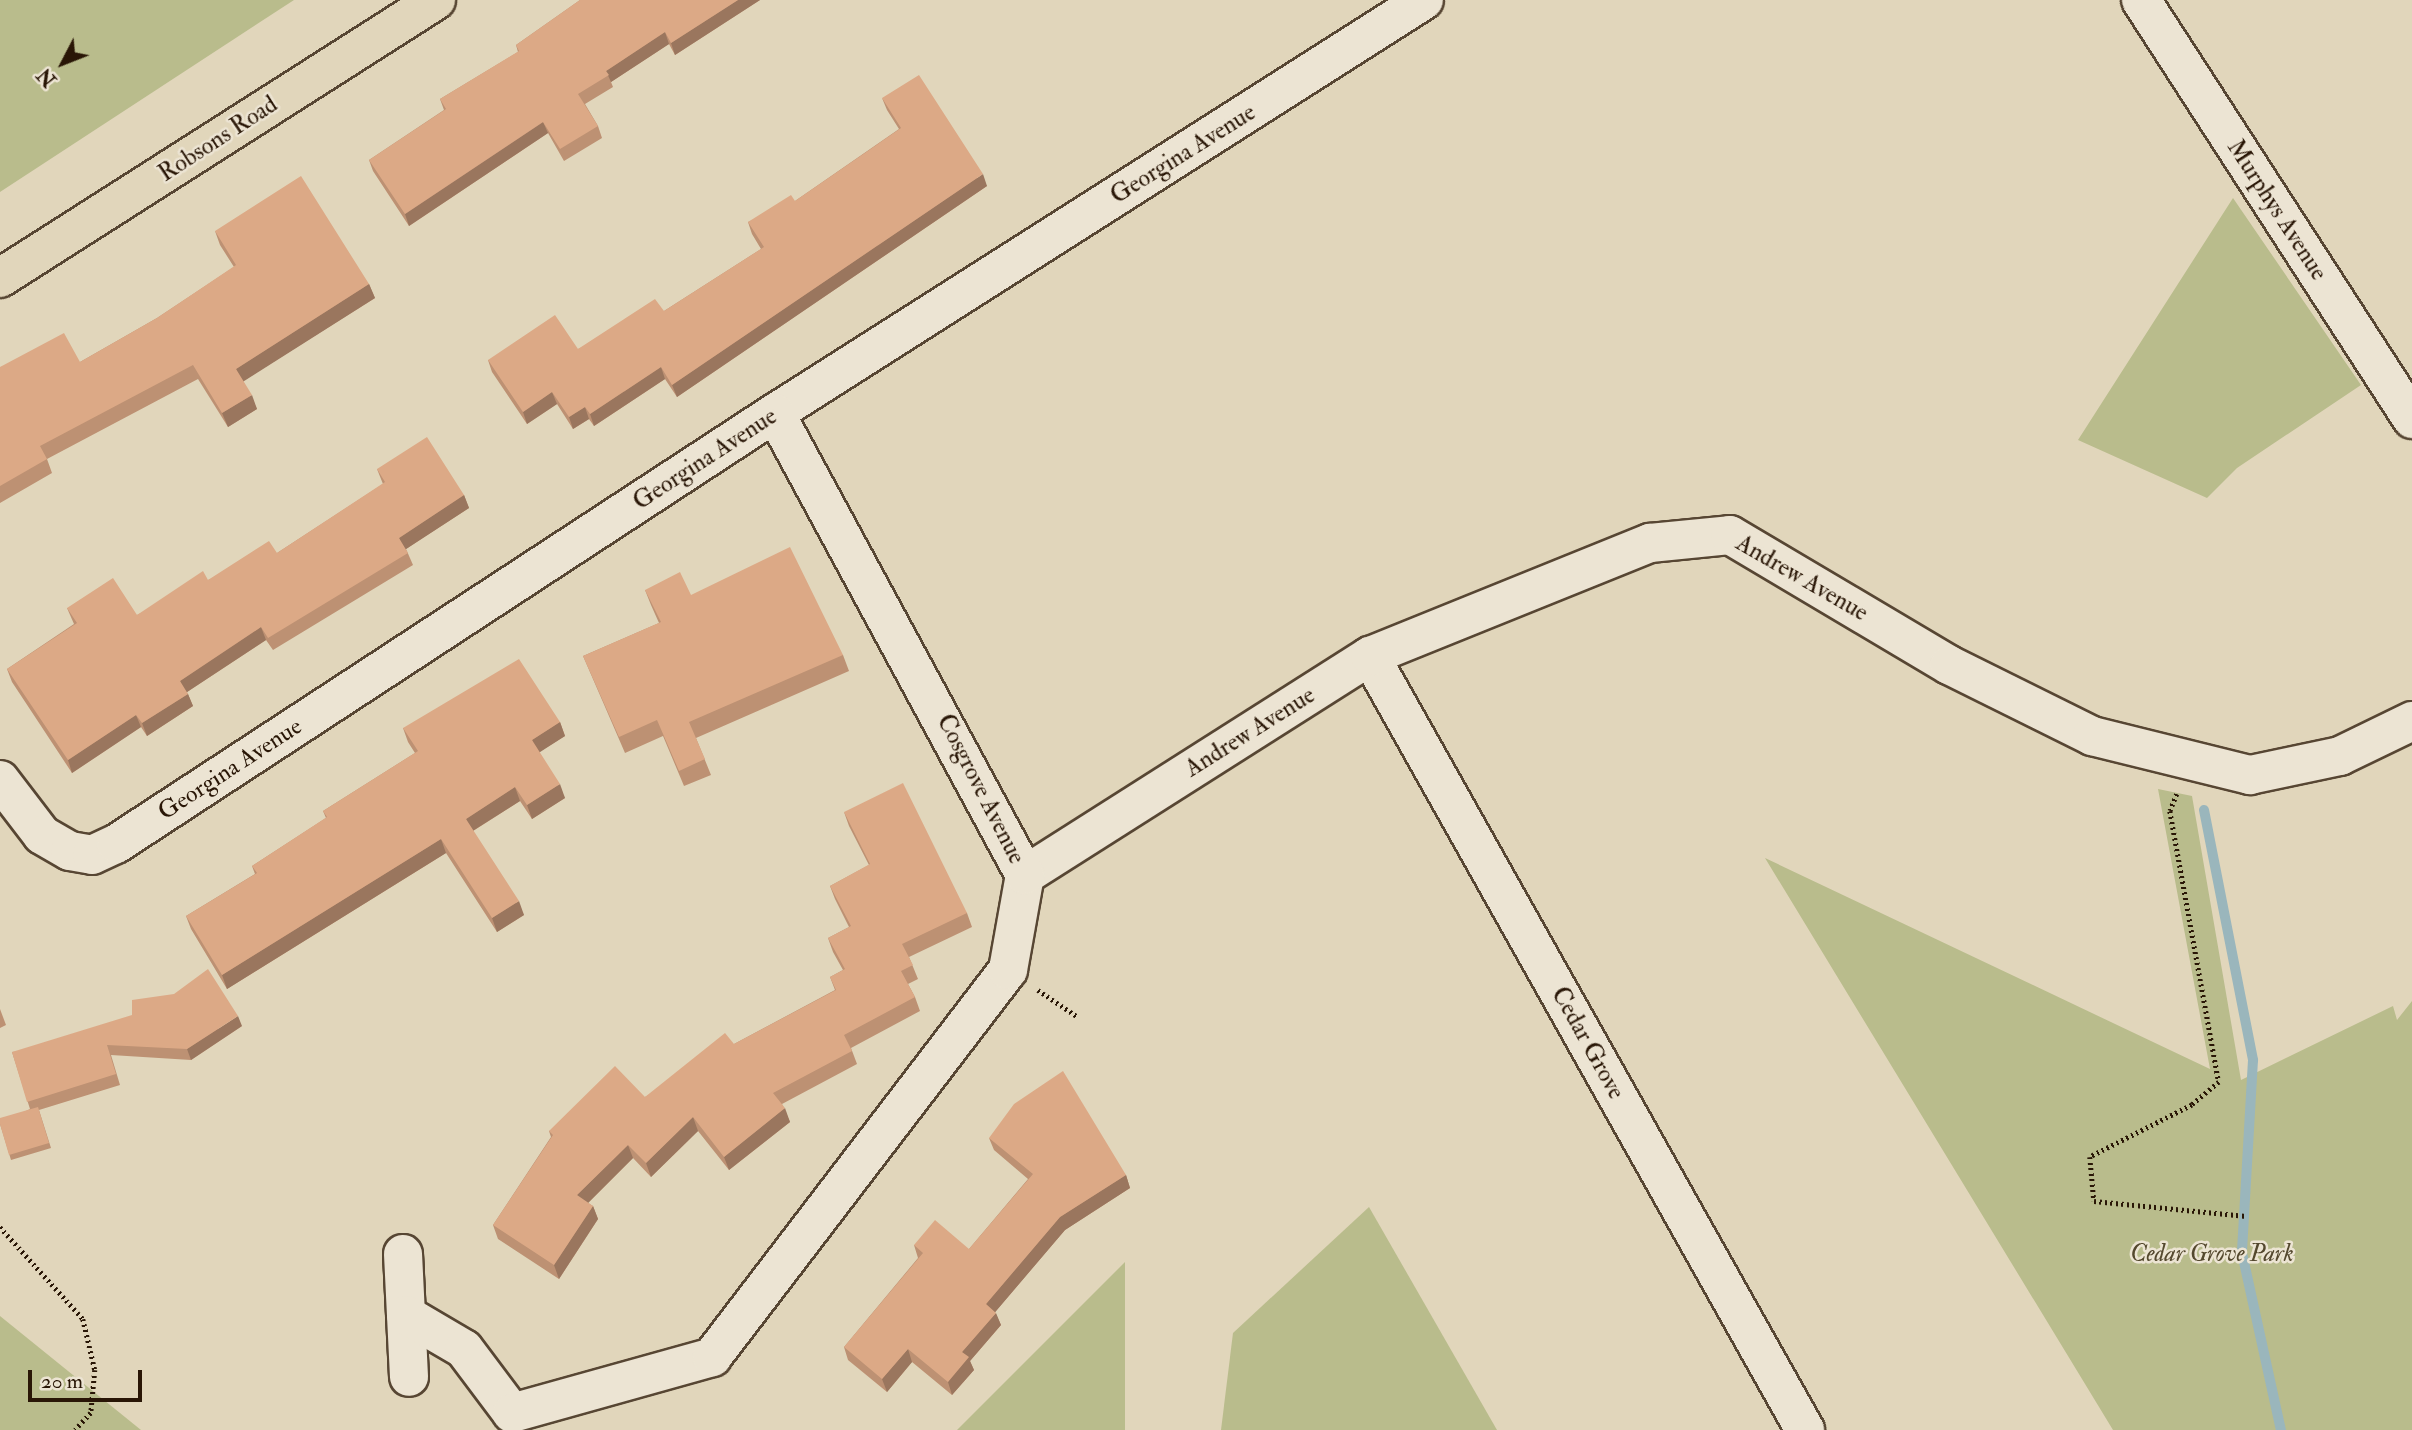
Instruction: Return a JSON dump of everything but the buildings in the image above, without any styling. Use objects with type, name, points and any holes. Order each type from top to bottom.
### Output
[{"type":"main road","name":"Robsons Road","points":[[0,278],[436,0]]},
{"type":"street","name":"Georgina Avenue","points":[[0,780],[42,835],[70,851],[92,855],[116,844],[775,413],[1424,0]]},
{"type":"street","name":"Murphys Avenue","points":[[2141,0],[2412,419]]},
{"type":"street","name":"Cosgrove Avenue","points":[[406,1315],[464,1349],[512,1413],[712,1357],[1008,970],[1025,875],[775,413]]},
{"type":"street","name":"Andrew Avenue","points":[[1025,875],[1370,656],[1650,543],[1730,535],[1949,665],[2092,736],[2191,757],[2249,775],[2340,756],[2412,721]]},
{"type":"street","name":"Cedar Grove","points":[[1370,656],[1805,1430]]},
{"type":"street","points":[[403,1254],[409,1377]]},
{"type":"path","points":[[2191,757],[2170,811],[2220,1082],[2192,1105],[2090,1157],[2094,1200],[2246,1216]]},
{"type":"path","points":[[1008,970],[1078,1017]]},
{"type":"path","points":[[0,1227],[83,1319],[95,1370],[91,1413],[75,1430]]},
{"type":"green space","points":[[0,0],[294,0],[0,192]]},
{"type":"green space","points":[[2233,198],[2361,385],[2237,468],[2207,498],[2078,440]]},
{"type":"green space","name":"Cedar Grove Park","points":[[2158,789],[2192,796],[2241,1080],[2393,1006],[2397,1020],[2412,1001],[2412,1430],[2113,1430],[1765,858],[2210,1069]]},
{"type":"green space","points":[[1369,1207],[1497,1430],[1221,1430],[1233,1333]]},
{"type":"green space","points":[[1125,1262],[1125,1430],[957,1430]]},
{"type":"green space","points":[[0,1316],[141,1430],[0,1430]]},
{"type":"waterway","points":[[2204,810],[2253,1060],[2242,1253],[2281,1430]]}]
